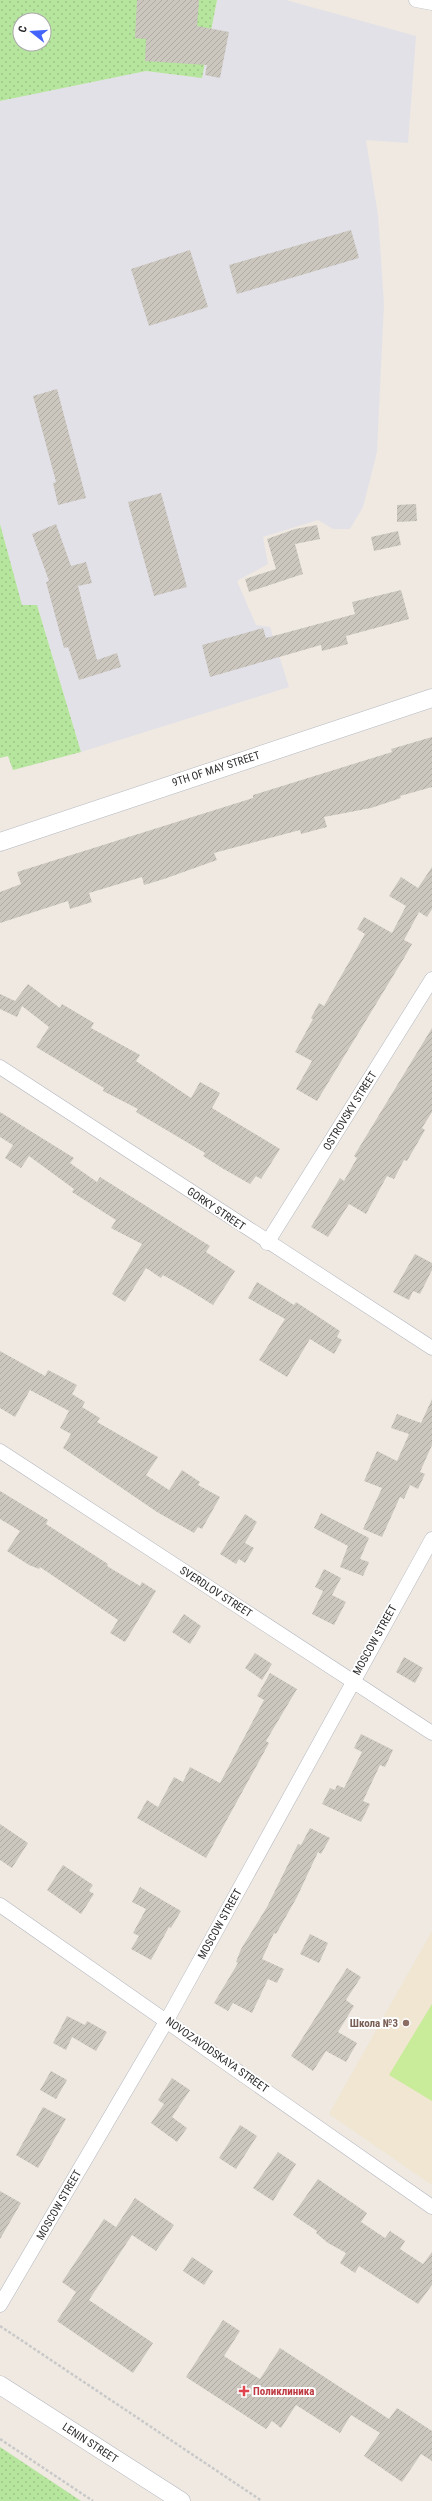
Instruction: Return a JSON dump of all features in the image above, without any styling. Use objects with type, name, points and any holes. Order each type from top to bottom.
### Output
[{"type":"street","points":[[416,0],[432,4]]},
{"type":"street","name":"9TH OF MAY STREET","points":[[0,842],[432,698]]},
{"type":"street","name":"OSTROVSKY STREET","points":[[267,1243],[432,979]]},
{"type":"street","name":"GORKY STREET","points":[[0,1067],[267,1243],[432,1348]]},
{"type":"street","name":"SVERDLOV STREET","points":[[0,1451],[432,1733]]},
{"type":"street","name":"MOSCOW STREET","points":[[0,2305],[167,2020],[352,1680],[432,1539]]},
{"type":"street","name":"NOVOZAVODSKAYA STREET","points":[[0,1905],[167,2020],[432,2207]]},
{"type":"street","name":"LENIN STREET","points":[[0,2385],[181,2501]]},
{"type":"path","points":[[0,2326],[262,2501]]},
{"type":"path","points":[[0,2439],[93,2501]]},
{"type":"shaded area","points":[[217,0],[286,0],[416,36],[408,143],[366,140],[378,215],[384,304],[377,452],[363,507],[350,529],[333,529],[318,520],[263,537],[268,564],[237,581],[256,625],[270,627],[289,687],[81,752],[37,605],[22,606],[0,524],[0,101],[146,71],[202,78]]},
{"type":"shaded area","name":"Школа №3","points":[[432,1931],[432,2185],[329,2114]]},
{"type":"green space","points":[[0,0],[217,0],[202,78],[146,71],[0,101]]},
{"type":"green space","points":[[0,524],[22,605],[37,605],[81,752],[13,770],[8,756],[0,758]]},
{"type":"green space","points":[[432,2004],[432,2101],[389,2075]]},
{"type":"green space","points":[[0,2447],[81,2501],[0,2501]]},
{"type":"building","points":[[137,0],[199,0],[197,26],[229,32],[220,78],[205,75],[207,65],[145,61],[146,39],[135,38]]},
{"type":"building","points":[[351,230],[359,258],[237,294],[229,265]]},
{"type":"building","points":[[190,250],[208,307],[149,326],[131,269]]},
{"type":"building","points":[[57,389],[86,498],[58,505],[53,483],[56,482],[33,396]]},
{"type":"building","points":[[161,493],[187,587],[154,596],[128,502]]},
{"type":"building","points":[[416,504],[417,521],[397,522],[397,505]]},
{"type":"building","points":[[56,524],[71,566],[86,562],[92,583],[78,586],[97,660],[117,653],[121,667],[79,680],[68,647],[64,648],[46,582],[49,581],[32,534]]},
{"type":"building","points":[[317,525],[320,539],[295,544],[303,574],[249,592],[245,579],[276,569],[267,539],[295,529]]},
{"type":"building","points":[[398,531],[401,545],[374,551],[371,537]]},
{"type":"building","points":[[401,590],[409,619],[346,636],[348,644],[322,651],[321,645],[210,677],[202,645],[263,628],[266,638],[355,614],[352,602]]},
{"type":"building","points":[[432,737],[432,787],[400,796],[401,798],[371,808],[324,817],[327,827],[301,834],[300,830],[214,853],[217,860],[164,879],[144,885],[142,877],[89,893],[92,902],[70,909],[68,901],[0,923],[0,892],[21,884],[17,872],[253,798],[253,795],[392,752],[391,749]]},
{"type":"building","points":[[432,867],[432,909],[427,917],[419,912],[404,940],[412,944],[317,1101],[296,1089],[312,1061],[295,1052],[313,1019],[311,1018],[319,1003],[324,1006],[365,934],[357,929],[364,917],[392,933],[406,906],[389,896],[401,877],[418,888]]},
{"type":"building","points":[[28,984],[60,1008],[62,1004],[94,1023],[91,1028],[140,1055],[136,1061],[191,1098],[200,1082],[220,1093],[212,1108],[280,1149],[261,1179],[256,1176],[250,1184],[222,1168],[203,1156],[205,1153],[136,1112],[138,1109],[103,1091],[104,1088],[36,1047],[49,1027],[22,1006],[17,1017],[0,1009],[0,994],[15,1001]]},
{"type":"building","points":[[432,1028],[432,1112],[422,1128],[425,1130],[407,1161],[404,1160],[394,1179],[387,1176],[366,1214],[349,1204],[328,1237],[311,1227],[340,1178],[344,1181],[357,1158],[354,1156]]},
{"type":"building","points":[[0,1112],[74,1158],[70,1163],[97,1182],[100,1177],[210,1246],[206,1252],[235,1271],[213,1305],[163,1275],[161,1278],[146,1268],[125,1302],[112,1294],[142,1244],[111,1228],[116,1220],[72,1192],[74,1189],[29,1156],[21,1168],[5,1158],[13,1145],[0,1137]]},
{"type":"building","points":[[415,1254],[432,1263],[432,1270],[420,1294],[413,1291],[409,1300],[393,1292]]},
{"type":"building","points":[[257,1282],[294,1305],[296,1302],[340,1331],[337,1337],[342,1340],[334,1354],[310,1339],[287,1377],[259,1360],[285,1319],[248,1298]]},
{"type":"building","points":[[0,1351],[45,1376],[48,1370],[77,1385],[72,1394],[85,1402],[82,1407],[100,1418],[97,1422],[158,1457],[146,1475],[169,1490],[182,1470],[200,1482],[198,1485],[220,1497],[202,1529],[198,1527],[194,1533],[157,1512],[63,1448],[71,1434],[60,1428],[69,1411],[30,1390],[15,1417],[0,1408]]},
{"type":"building","points":[[432,1399],[432,1445],[420,1472],[425,1474],[418,1489],[410,1485],[404,1499],[400,1497],[382,1537],[363,1529],[382,1488],[364,1481],[377,1451],[397,1461],[409,1434],[391,1428],[397,1414],[421,1423]]},
{"type":"building","points":[[0,1491],[48,1520],[46,1524],[108,1564],[107,1566],[140,1586],[142,1582],[156,1591],[125,1642],[110,1633],[118,1620],[40,1567],[39,1569],[29,1565],[7,1551],[20,1531],[0,1519]]},
{"type":"building","points":[[321,1513],[369,1538],[360,1559],[369,1562],[363,1576],[340,1567],[348,1546],[314,1528]]},
{"type":"building","points":[[245,1514],[257,1522],[245,1543],[254,1548],[245,1563],[239,1559],[236,1564],[220,1554]]},
{"type":"building","points":[[324,1569],[341,1578],[332,1595],[346,1602],[334,1625],[312,1614],[323,1591],[315,1587]]},
{"type":"building","points":[[184,1614],[201,1626],[190,1644],[172,1632]]},
{"type":"building","points":[[255,1653],[272,1664],[262,1680],[245,1668]]},
{"type":"building","points":[[404,1657],[423,1668],[415,1683],[396,1672]]},
{"type":"building","points":[[270,1673],[297,1689],[266,1741],[269,1743],[206,1858],[137,1818],[147,1800],[158,1807],[174,1777],[183,1782],[190,1767],[220,1783],[264,1700],[257,1696]]},
{"type":"building","points":[[361,1734],[393,1750],[385,1767],[380,1765],[363,1801],[370,1804],[361,1822],[322,1804],[330,1788],[335,1790],[337,1785],[344,1788],[362,1752],[354,1748]]},
{"type":"building","points":[[0,1824],[28,1843],[12,1868],[0,1860]]},
{"type":"building","points":[[310,1828],[330,1838],[321,1854],[318,1852],[297,1897],[276,1934],[274,1933],[262,1959],[284,1969],[277,1983],[268,1979],[252,2013],[233,2003],[228,2011],[214,2003],[238,1963],[236,1962],[241,1949],[267,1907],[298,1844],[301,1845]]},
{"type":"building","points":[[63,1865],[93,1885],[89,1891],[94,1894],[81,1914],[47,1890]]},
{"type":"building","points":[[140,1887],[181,1911],[171,1928],[169,1927],[151,1960],[131,1949],[139,1936],[133,1933],[146,1909],[132,1902]]},
{"type":"building","points":[[310,1934],[328,1943],[319,1963],[300,1954]]},
{"type":"building","points":[[347,1968],[361,1977],[346,2000],[354,2006],[338,2032],[357,2043],[346,2062],[326,2051],[313,2071],[291,2056]]},
{"type":"building","points":[[67,2016],[85,2025],[87,2021],[107,2032],[96,2051],[72,2037],[66,2050],[53,2043]]},
{"type":"building","points":[[51,2071],[67,2080],[56,2099],[40,2090]]},
{"type":"building","points":[[172,2078],[190,2090],[172,2117],[187,2128],[177,2142],[151,2123],[164,2104],[158,2100]]},
{"type":"building","points":[[43,2107],[66,2119],[38,2168],[16,2155]]},
{"type":"building","points":[[240,2125],[257,2136],[236,2169],[219,2158]]},
{"type":"building","points":[[278,2152],[296,2164],[273,2201],[253,2188]]},
{"type":"building","points":[[318,2179],[367,2213],[361,2222],[385,2238],[390,2231],[405,2241],[400,2249],[423,2264],[432,2252],[432,2285],[418,2304],[359,2266],[355,2273],[340,2263],[346,2253],[328,2243],[316,2233],[317,2231],[293,2215]]},
{"type":"building","points":[[0,2191],[21,2203],[0,2239]]},
{"type":"building","points":[[135,2198],[174,2225],[156,2251],[132,2235],[89,2300],[153,2343],[133,2373],[57,2321],[76,2292],[62,2282],[104,2219],[116,2227]]},
{"type":"building","points":[[192,2257],[213,2271],[204,2285],[183,2271]]},
{"type":"building","points":[[223,2320],[240,2331],[224,2356],[260,2379],[280,2348],[389,2419],[397,2408],[432,2431],[432,2461],[421,2454],[402,2482],[364,2456],[380,2433],[351,2415],[340,2433],[296,2405],[281,2428],[272,2421],[266,2429],[186,2377]]},
{"type":"place","name":"Школа №3","points":[[406,2023]]},
{"type":"place","name":"Поликлиника","points":[[244,2391]]}]
